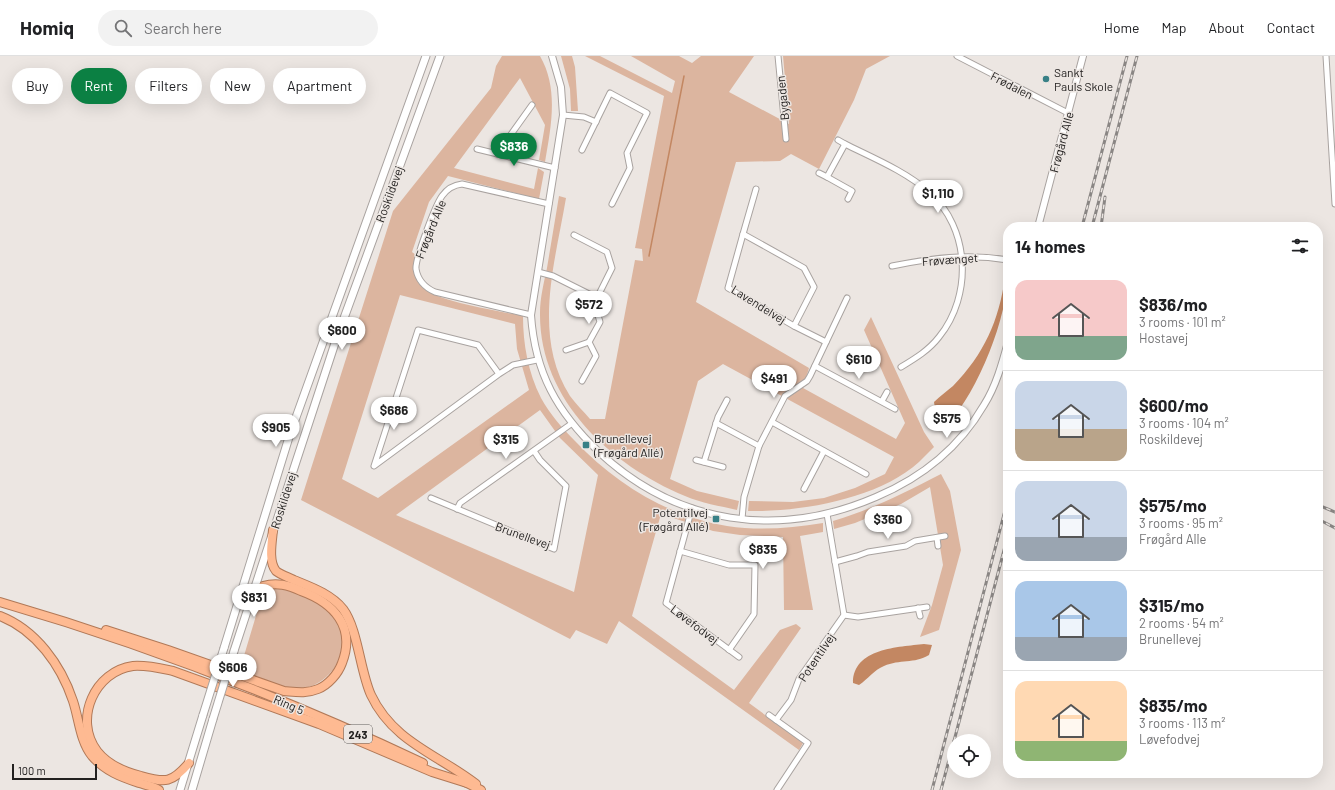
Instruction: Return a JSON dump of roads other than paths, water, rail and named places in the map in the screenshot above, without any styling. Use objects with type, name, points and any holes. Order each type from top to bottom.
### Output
[{"type":"highway","points":[[273,530],[272,555],[273,567],[276,571],[319,591],[334,600],[344,610],[352,627],[361,667],[371,696],[384,715],[399,732],[417,748],[467,776],[485,790]]},
{"type":"highway","points":[[32,611],[59,616],[161,647],[284,691],[304,693],[318,689],[332,680],[343,661],[346,652],[346,636],[338,616],[328,605],[303,591],[276,584],[263,586],[249,603]]},
{"type":"highway","name":"Ring 5","points":[[0,602],[32,611],[137,646],[247,686],[394,749],[481,790]]},
{"type":"highway","points":[[0,616],[30,634],[46,650],[62,674],[73,701],[82,734],[91,754],[103,767],[117,775],[159,790]]},
{"type":"highway","points":[[189,763],[176,777],[159,781],[120,769],[107,762],[97,750],[88,730],[88,712],[91,698],[98,686],[113,674],[132,666],[150,666],[173,671],[319,724],[432,772],[467,783]]},
{"type":"main road","name":"Roskildevej","points":[[180,790],[290,434],[426,56]]},
{"type":"main road","name":"Roskildevej","points":[[192,790],[249,603],[336,340],[440,56]]},
{"type":"street","points":[[552,56],[561,88],[563,115],[531,314],[532,338],[537,360],[549,389],[571,424],[608,461],[625,474],[658,495],[692,508],[721,516],[769,522],[797,520],[827,514],[859,504],[891,491],[920,475],[944,455],[963,435],[984,405],[998,376],[1003,359]]},
{"type":"street","name":"Bygaden","points":[[778,56],[786,139]]},
{"type":"street","name":"Frødalen","points":[[957,56],[1068,113]]},
{"type":"street","name":"Frøgård Alle","points":[[1039,222],[1083,56]]},
{"type":"street","points":[[1326,56],[1335,204]]},
{"type":"street","points":[[582,150],[610,93],[647,113],[627,153],[630,168],[612,204]]},
{"type":"street","points":[[497,154],[532,105]]},
{"type":"street","points":[[563,115],[584,117],[596,122]]},
{"type":"street","points":[[838,140],[911,178],[930,192],[948,214],[956,231],[962,255],[963,276],[960,296],[946,327],[926,352],[901,367]]},
{"type":"street","points":[[827,177],[845,144]]},
{"type":"street","points":[[477,149],[555,168]]},
{"type":"street","points":[[819,173],[852,191],[848,199]]},
{"type":"street","name":"Frøgård Alle","points":[[531,314],[435,292],[428,289],[418,276],[417,260],[438,204],[450,187],[456,184],[462,184],[549,204]]},
{"type":"street","name":"Lavendelvej","points":[[756,189],[728,288],[794,326],[826,342]]},
{"type":"street","name":"Lavendelvej","points":[[743,234],[804,268],[814,287],[794,326]]},
{"type":"street","points":[[566,350],[589,342],[600,322],[594,302],[612,268],[607,252],[574,235]]},
{"type":"street","name":"Frøvænget","points":[[892,266],[940,257],[962,255],[1003,259]]},
{"type":"street","points":[[538,272],[553,276],[597,298]]},
{"type":"street","points":[[742,519],[744,497],[758,446],[785,396],[807,381],[847,298]]},
{"type":"street","points":[[499,374],[478,345],[418,330],[374,466],[499,374],[513,365],[537,360]]},
{"type":"street","points":[[582,381],[596,356],[589,342]]},
{"type":"street","points":[[815,366],[895,409]]},
{"type":"street","points":[[882,401],[887,392]]},
{"type":"street","points":[[704,462],[716,423],[727,400]]},
{"type":"street","points":[[772,422],[866,474]]},
{"type":"street","points":[[716,423],[758,446]]},
{"type":"street","points":[[457,509],[460,503],[571,424]]},
{"type":"street","name":"Brunellevej","points":[[431,498],[554,549],[566,486],[540,460],[534,451]]},
{"type":"street","points":[[804,489],[824,451]]},
{"type":"street","points":[[696,460],[723,467]]},
{"type":"street","name":"Løvefodvej","points":[[692,508],[666,603],[739,657]]},
{"type":"street","points":[[827,514],[844,615],[858,618],[927,607]]},
{"type":"street","points":[[835,562],[868,552],[906,546],[915,541],[945,536]]},
{"type":"street","points":[[937,538],[938,546]]},
{"type":"street","name":"Løvefodvej","points":[[680,551],[729,565],[755,566],[754,614],[729,650]]},
{"type":"street","points":[[918,608],[920,616]]},
{"type":"street","name":"Potentilvej","points":[[776,720],[791,700],[799,679],[844,615]]},
{"type":"street","points":[[769,714],[808,743],[777,790]]},
{"type":"waterway","points":[[649,256],[684,76]]},
{"type":"railway","points":[[1083,222],[1127,56]]},
{"type":"railway","points":[[1093,222],[1137,56]]},
{"type":"railway","points":[[1102,222],[1105,197]]},
{"type":"railway","points":[[1323,507],[1335,512]]},
{"type":"railway","points":[[932,790],[1003,518]]},
{"type":"railway","points":[[1323,522],[1335,528]]},
{"type":"railway","points":[[956,734],[1003,554]]},
{"type":"railway","points":[[941,790],[947,767]]},
{"type":"place","name":"Sankt Pauls Skole","points":[[1046,79]]},
{"type":"place","name":"Brunellevej (Frøgård Allé)","points":[[586,445]]},
{"type":"place","name":"Potentilvej (Frøgård Allé)","points":[[716,519]]}]
